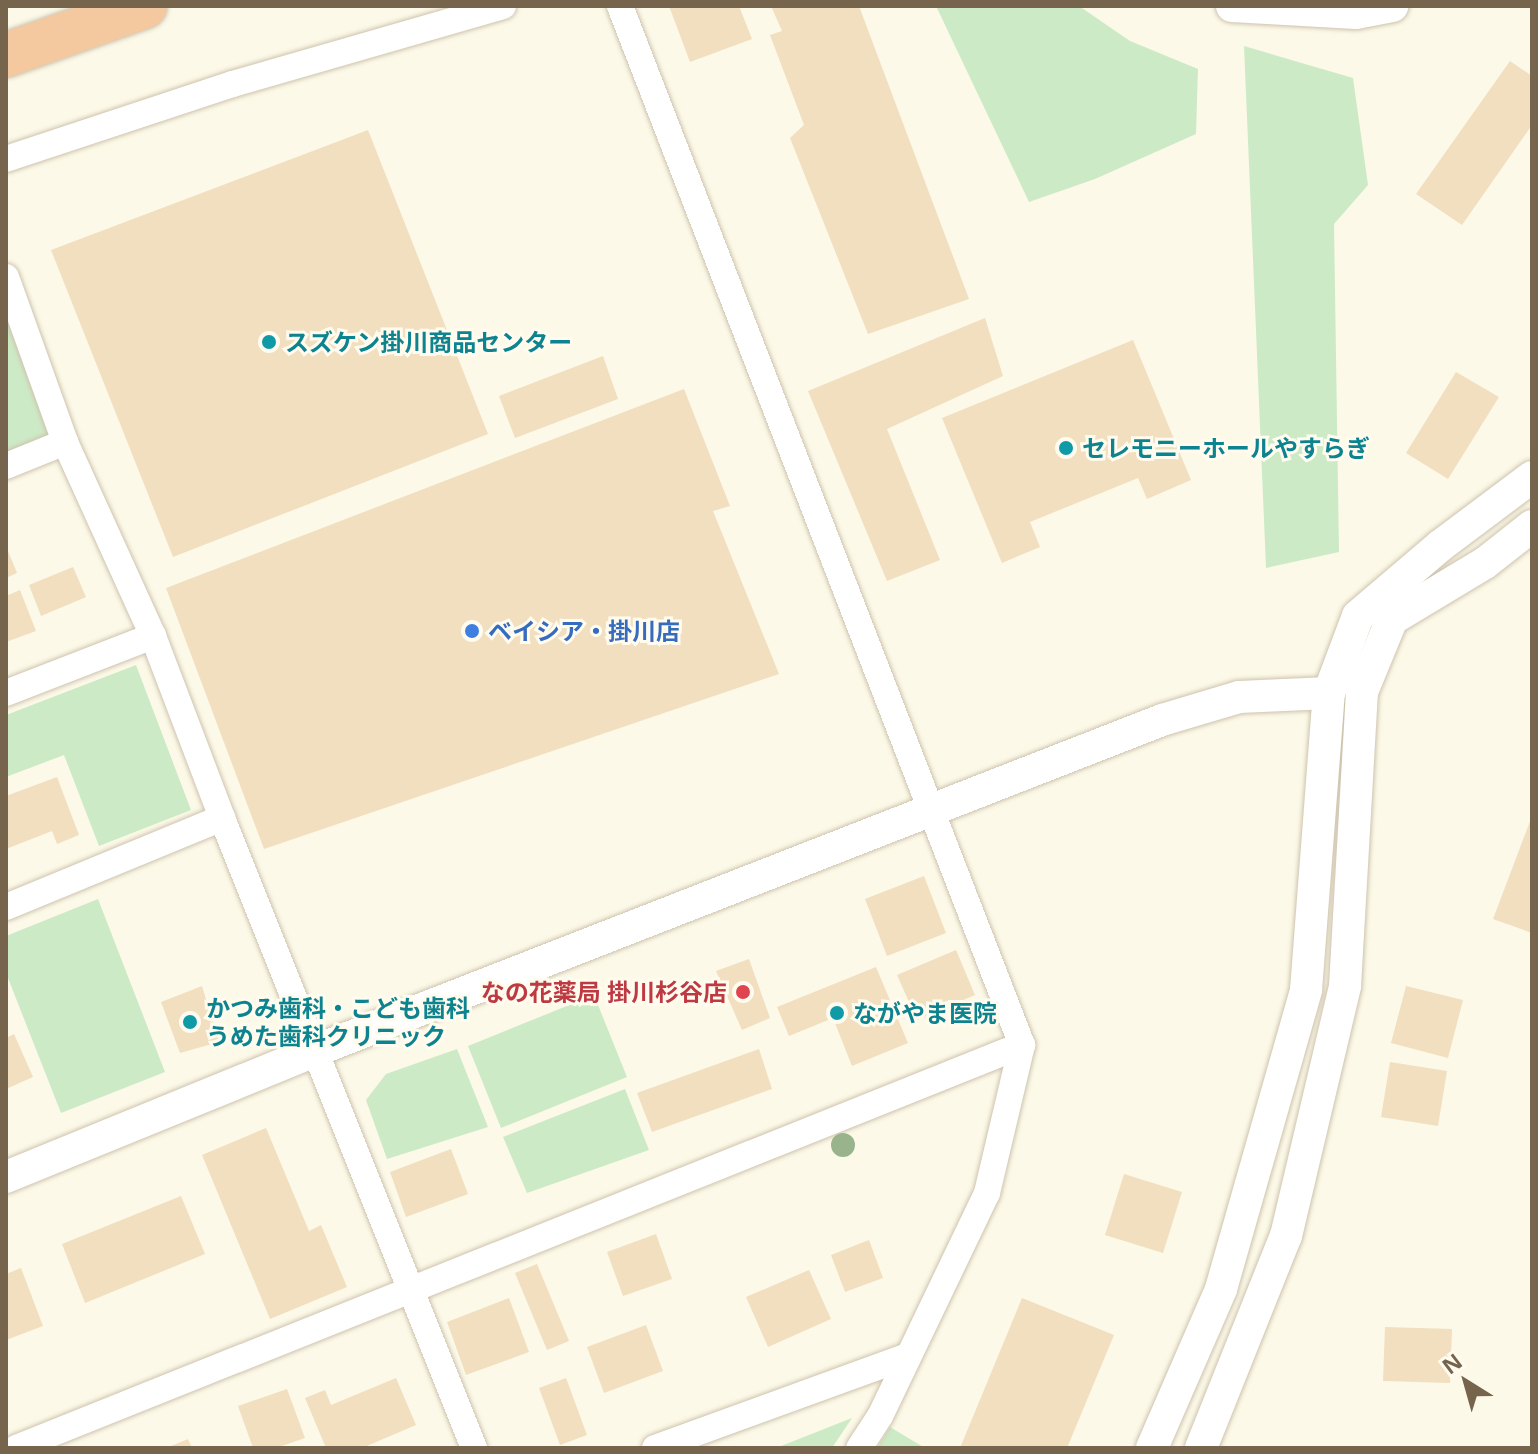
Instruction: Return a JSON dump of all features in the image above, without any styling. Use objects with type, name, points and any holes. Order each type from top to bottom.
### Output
[{"type":"highway","points":[[6,55],[145,6]]},
{"type":"street","points":[[6,159],[233,84],[503,6]]},
{"type":"street","points":[[620,6],[933,808],[1022,1045],[987,1193],[880,1416],[859,1448]]},
{"type":"street","points":[[1232,6],[1356,13],[1392,6]]},
{"type":"street","points":[[6,277],[65,442],[153,636],[222,818],[474,1448]]},
{"type":"street","points":[[6,466],[65,442]]},
{"type":"street","points":[[1152,1448],[1221,1289],[1306,990],[1329,693],[1358,616],[1440,546],[1532,477]]},
{"type":"street","points":[[1201,1448],[1286,1236],[1345,986],[1362,692],[1392,619],[1485,563],[1532,526]]},
{"type":"street","points":[[6,693],[153,636]]},
{"type":"street","points":[[6,1177],[317,1050],[1162,720],[1239,697],[1329,693]]},
{"type":"street","points":[[6,907],[222,818]]},
{"type":"street","points":[[16,1448],[1022,1045]]},
{"type":"street","points":[[655,1448],[908,1356]]},
{"type":"green space","points":[[936,6],[1079,6],[1130,41],[1198,69],[1196,134],[1095,179],[1029,202]]},
{"type":"green space","points":[[1244,46],[1353,78],[1368,185],[1334,224],[1339,552],[1266,568]]},
{"type":"green space","points":[[6,314],[55,446],[6,464]]},
{"type":"green space","points":[[136,665],[191,810],[99,846],[64,755],[6,777],[6,715]]},
{"type":"green space","points":[[98,899],[165,1072],[61,1113],[6,973],[6,936]]},
{"type":"green space","points":[[594,995],[627,1077],[501,1128],[468,1046]]},
{"type":"green space","points":[[457,1049],[488,1127],[387,1159],[366,1100],[386,1074]]},
{"type":"green space","points":[[625,1089],[649,1150],[527,1193],[503,1137]]},
{"type":"green space","points":[[852,1418],[832,1448],[776,1448]]},
{"type":"green space","points":[[890,1427],[925,1448],[877,1448]]},
{"type":"building","points":[[669,6],[739,6],[752,39],[690,62]]},
{"type":"building","points":[[771,6],[859,6],[969,299],[868,334],[790,138],[804,125],[770,35],[782,31]]},
{"type":"building","points":[[1510,61],[1532,76],[1532,125],[1462,225],[1416,194]]},
{"type":"building","name":"スズケン掛川商品センター","points":[[368,130],[488,434],[173,557],[51,250]]},
{"type":"building","points":[[985,318],[1003,376],[887,429],[940,560],[887,581],[808,391]]},
{"type":"building","name":"セレモニーホールやすらぎ","points":[[1133,340],[1191,480],[1147,499],[1138,478],[1030,522],[1040,547],[1002,563],[942,418]]},
{"type":"building","points":[[603,356],[618,399],[515,438],[499,396]]},
{"type":"building","points":[[1456,372],[1499,397],[1448,479],[1406,453]]},
{"type":"building","name":"ベイシア・掛川店","points":[[684,389],[730,506],[713,511],[779,674],[264,849],[166,588]]},
{"type":"building","points":[[6,546],[17,573],[6,578]]},
{"type":"building","points":[[73,567],[86,597],[41,616],[29,585]]},
{"type":"building","points":[[20,590],[36,631],[6,642],[6,596]]},
{"type":"building","points":[[57,777],[79,835],[57,844],[52,831],[6,849],[6,796]]},
{"type":"building","points":[[1532,816],[1532,933],[1493,919]]},
{"type":"building","points":[[924,876],[946,933],[887,956],[865,899]]},
{"type":"building","points":[[956,950],[975,995],[917,1020],[897,975]]},
{"type":"building","points":[[749,959],[770,1018],[742,1030],[716,971]]},
{"type":"building","name":"ながやま医院","points":[[876,967],[908,1043],[852,1066],[833,1018],[789,1036],[777,1007]]},
{"type":"building","name":"かつみ歯科・こども歯科 うめた歯科クリニック","points":[[202,986],[219,1042],[180,1053],[161,1002]]},
{"type":"building","points":[[1406,986],[1463,1000],[1448,1058],[1391,1043]]},
{"type":"building","points":[[14,1034],[33,1077],[6,1089],[6,1038]]},
{"type":"building","points":[[759,1049],[772,1089],[652,1132],[637,1093]]},
{"type":"building","points":[[1390,1062],[1447,1071],[1438,1126],[1381,1117]]},
{"type":"building","points":[[266,1128],[309,1231],[321,1225],[347,1287],[270,1319],[202,1155]]},
{"type":"building","points":[[451,1149],[468,1194],[406,1217],[390,1172]]},
{"type":"building","points":[[1124,1174],[1182,1192],[1163,1253],[1105,1235]]},
{"type":"building","points":[[181,1196],[205,1254],[85,1303],[62,1244]]},
{"type":"building","points":[[656,1234],[672,1279],[623,1296],[607,1252]]},
{"type":"building","points":[[869,1240],[883,1278],[845,1292],[831,1255]]},
{"type":"building","points":[[537,1264],[569,1341],[547,1350],[515,1273]]},
{"type":"building","points":[[21,1268],[43,1326],[6,1340],[6,1274]]},
{"type":"building","points":[[809,1270],[831,1319],[768,1347],[746,1297]]},
{"type":"building","points":[[509,1298],[529,1352],[466,1375],[447,1322]]},
{"type":"building","points":[[1022,1298],[1114,1335],[1067,1448],[960,1448]]},
{"type":"building","points":[[646,1325],[663,1371],[604,1393],[587,1347]]},
{"type":"building","points":[[1385,1327],[1452,1329],[1450,1383],[1383,1381]]},
{"type":"building","points":[[396,1378],[416,1425],[362,1448],[326,1448],[305,1398],[325,1390],[331,1405]]},
{"type":"building","points":[[566,1378],[587,1435],[560,1445],[539,1388]]},
{"type":"building","points":[[287,1389],[305,1438],[276,1448],[253,1448],[238,1406]]},
{"type":"building","points":[[188,1439],[192,1448],[166,1448]]},
{"type":"place","name":"スズケン掛川商品センター","points":[[269,342]]},
{"type":"place","name":"セレモニーホールやすらぎ","points":[[1066,448]]},
{"type":"place","name":"ベイシア・掛川店","points":[[472,631]]},
{"type":"place","name":"なの花薬局 掛川杉谷店","points":[[743,992]]},
{"type":"place","name":"ながやま医院","points":[[837,1013]]},
{"type":"place","name":"かつみ歯科・こども歯科 うめた歯科クリニック","points":[[190,1022]]}]
